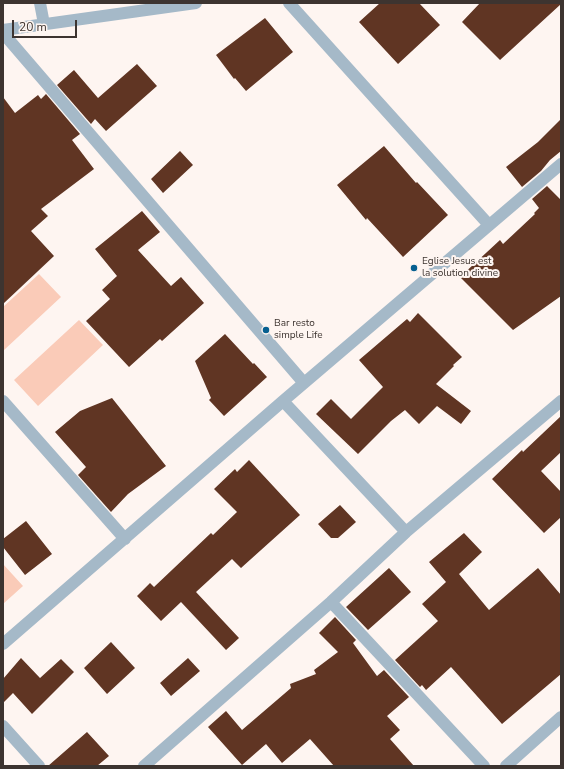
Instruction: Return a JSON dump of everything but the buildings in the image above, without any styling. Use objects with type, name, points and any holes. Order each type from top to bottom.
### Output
[{"type":"street","points":[[40,3],[44,24]]},
{"type":"street","points":[[3,30],[196,3]]},
{"type":"street","points":[[290,3],[489,225]]},
{"type":"street","points":[[3,34],[304,383]]},
{"type":"street","points":[[3,644],[283,401],[561,164]]},
{"type":"street","points":[[3,401],[125,539]]},
{"type":"street","points":[[283,401],[406,532]]},
{"type":"street","points":[[144,766],[331,602],[406,532],[561,401]]},
{"type":"street","points":[[331,602],[484,766]]},
{"type":"street","points":[[506,766],[561,717]]},
{"type":"street","points":[[3,726],[39,766]]},
{"type":"shaded area","points":[[39,274],[61,297],[3,351],[3,307]]},
{"type":"shaded area","points":[[79,320],[103,345],[38,406],[14,380]]},
{"type":"shaded area","points":[[3,564],[23,586],[3,604]]},
{"type":"place","name":"Eglise Jesus est la solution divine","points":[[414,268]]},
{"type":"place","name":"Bar resto simple Life","points":[[266,330]]}]
